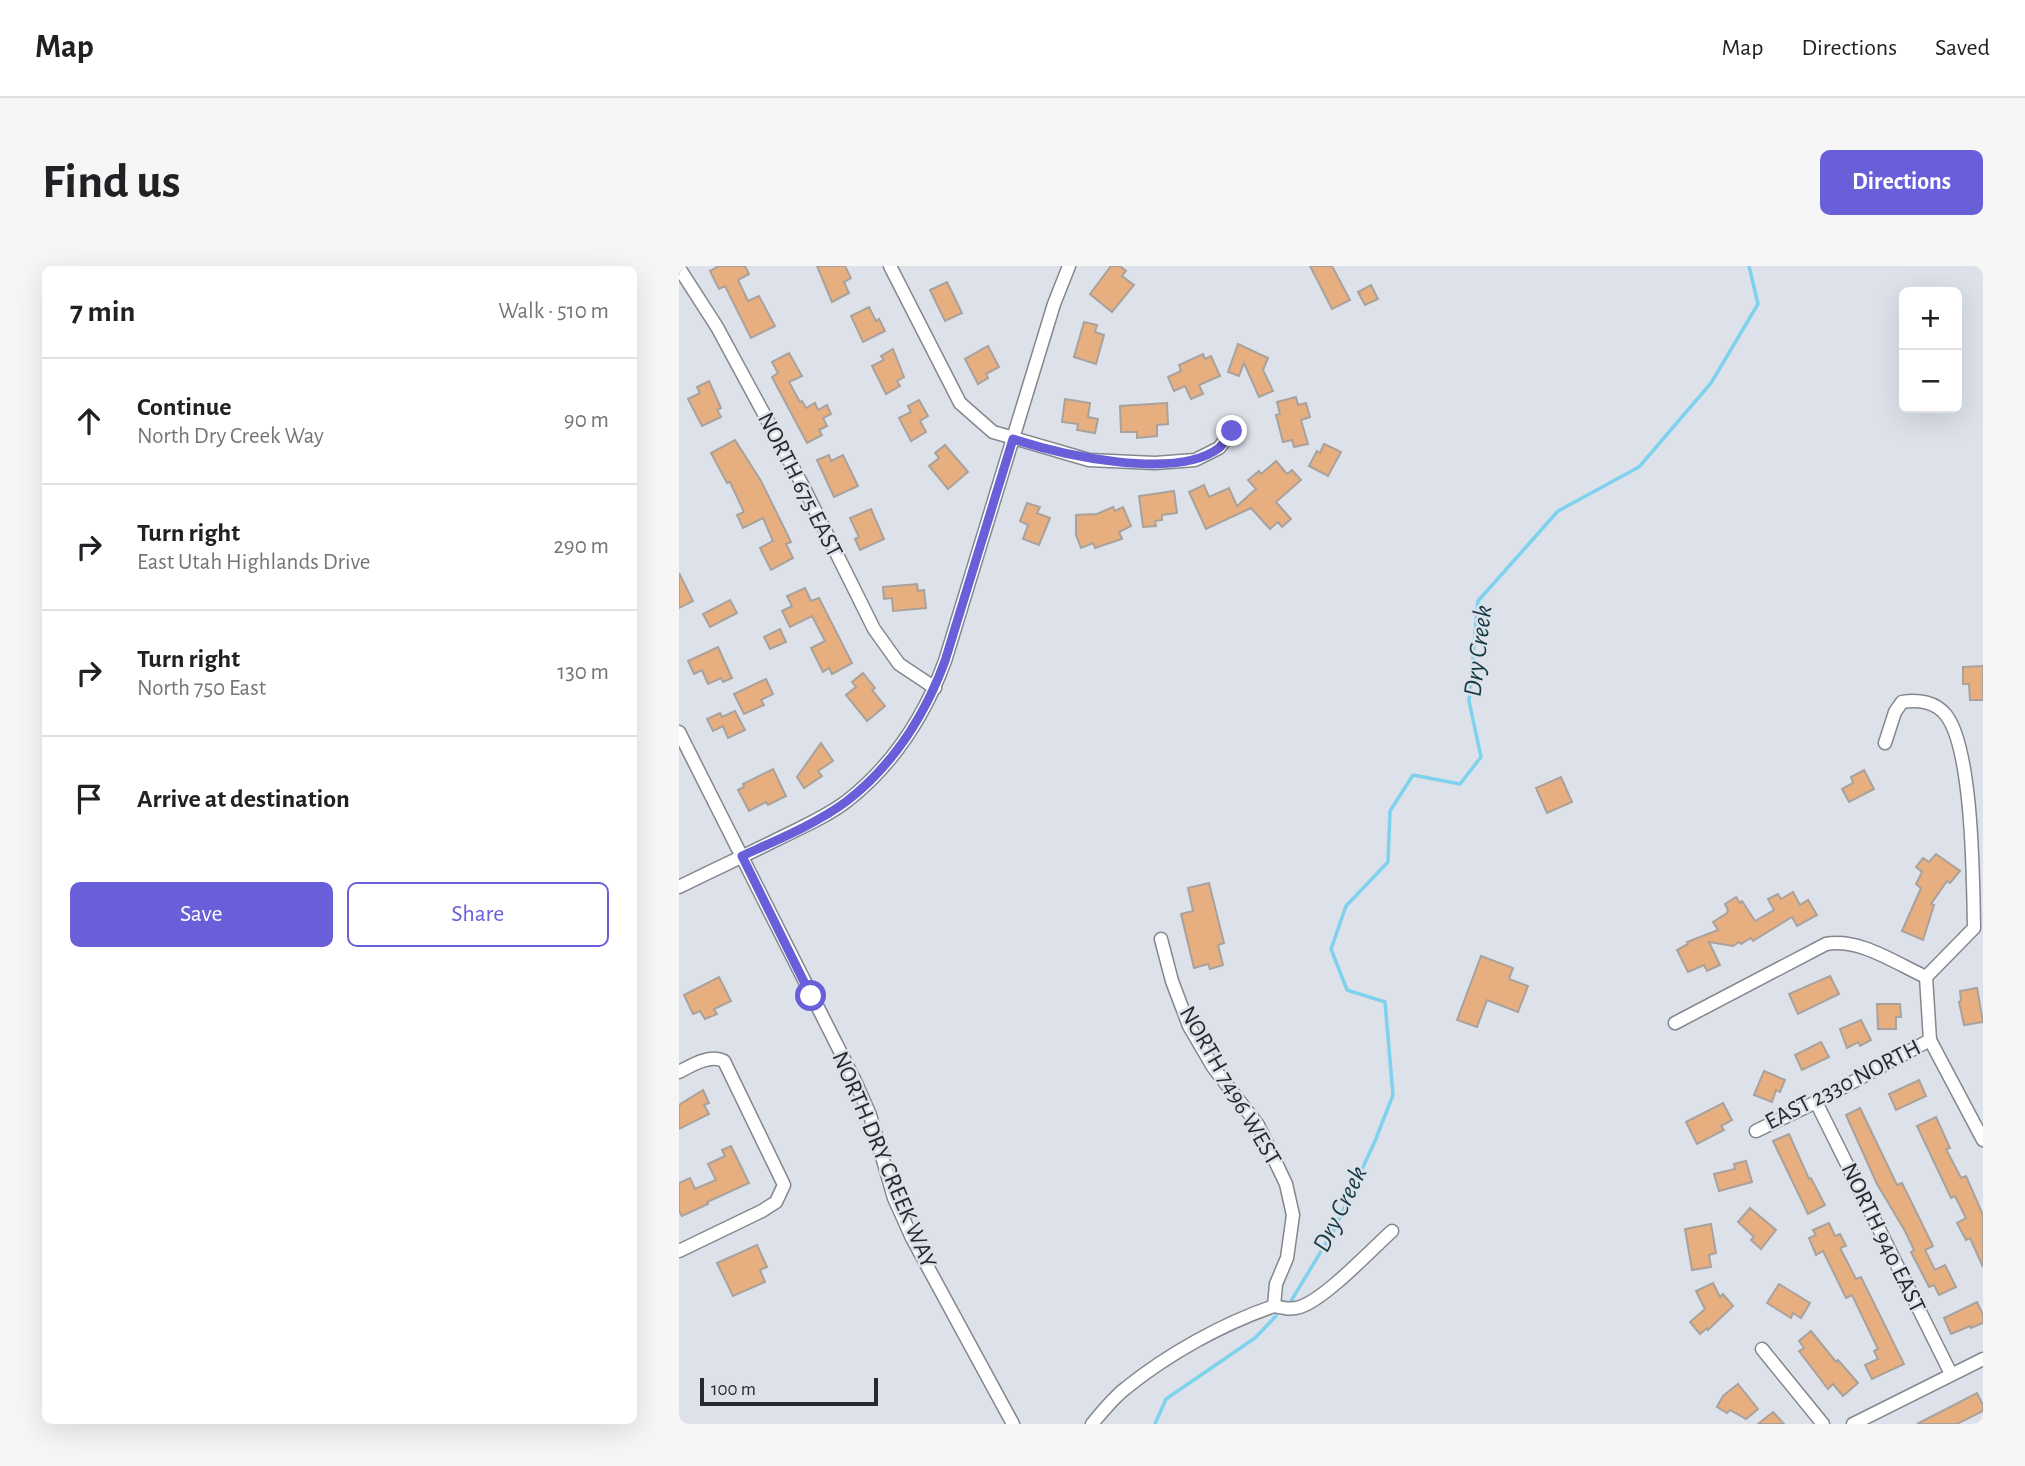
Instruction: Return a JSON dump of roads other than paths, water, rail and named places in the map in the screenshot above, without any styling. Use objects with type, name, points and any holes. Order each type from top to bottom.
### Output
[{"type":"street","points":[[890,266],[960,402],[993,432],[1089,460],[1155,463],[1195,460],[1219,448],[1232,431]]},
{"type":"street","points":[[679,887],[808,824],[846,801],[888,762],[922,713],[935,688],[1054,304],[1069,266]]},
{"type":"street","name":"NORTH 675 EAST","points":[[679,268],[717,327],[796,473],[874,629],[899,664],[935,688]]},
{"type":"street","points":[[1885,743],[1895,712],[1902,702],[1916,699],[1945,713],[1956,730],[1963,761],[1969,818],[1975,928],[1926,977],[1930,1040],[1983,1140]]},
{"type":"street","name":"NORTH DRY CREEK WAY","points":[[679,732],[856,1083],[870,1115],[894,1198],[912,1238],[1013,1424]]},
{"type":"street","name":"NORTH 7496 WEST","points":[[1161,939],[1172,981],[1189,1026],[1213,1067],[1258,1125],[1286,1184],[1293,1215],[1287,1258],[1276,1284],[1274,1306]]},
{"type":"street","points":[[1675,1023],[1826,944],[1855,944],[1926,977]]},
{"type":"street","name":"EAST 2330 NORTH","points":[[1756,1130],[1816,1102],[1930,1040]]},
{"type":"street","points":[[679,1072],[708,1059],[719,1058],[724,1061],[782,1178],[783,1191],[776,1202],[762,1211],[679,1251]]},
{"type":"street","name":"NORTH 940 EAST","points":[[1816,1102],[1951,1374]]},
{"type":"street","points":[[1091,1424],[1124,1389],[1206,1337],[1274,1306],[1298,1308],[1315,1301],[1392,1231]]},
{"type":"street","points":[[1762,1349],[1823,1424]]},
{"type":"street","points":[[1853,1424],[1983,1359]]},
{"type":"waterway","name":"Dry Creek","points":[[1291,1301],[1334,1230],[1393,1095],[1385,1002],[1347,990],[1331,949],[1346,906],[1388,862],[1390,811],[1413,775],[1460,784],[1481,757],[1469,701],[1478,601],[1558,511],[1639,467],[1711,383],[1758,304],[1749,266]]},
{"type":"waterway","name":"Dry Creek","points":[[1155,1424],[1166,1399],[1255,1338],[1276,1316]]}]
